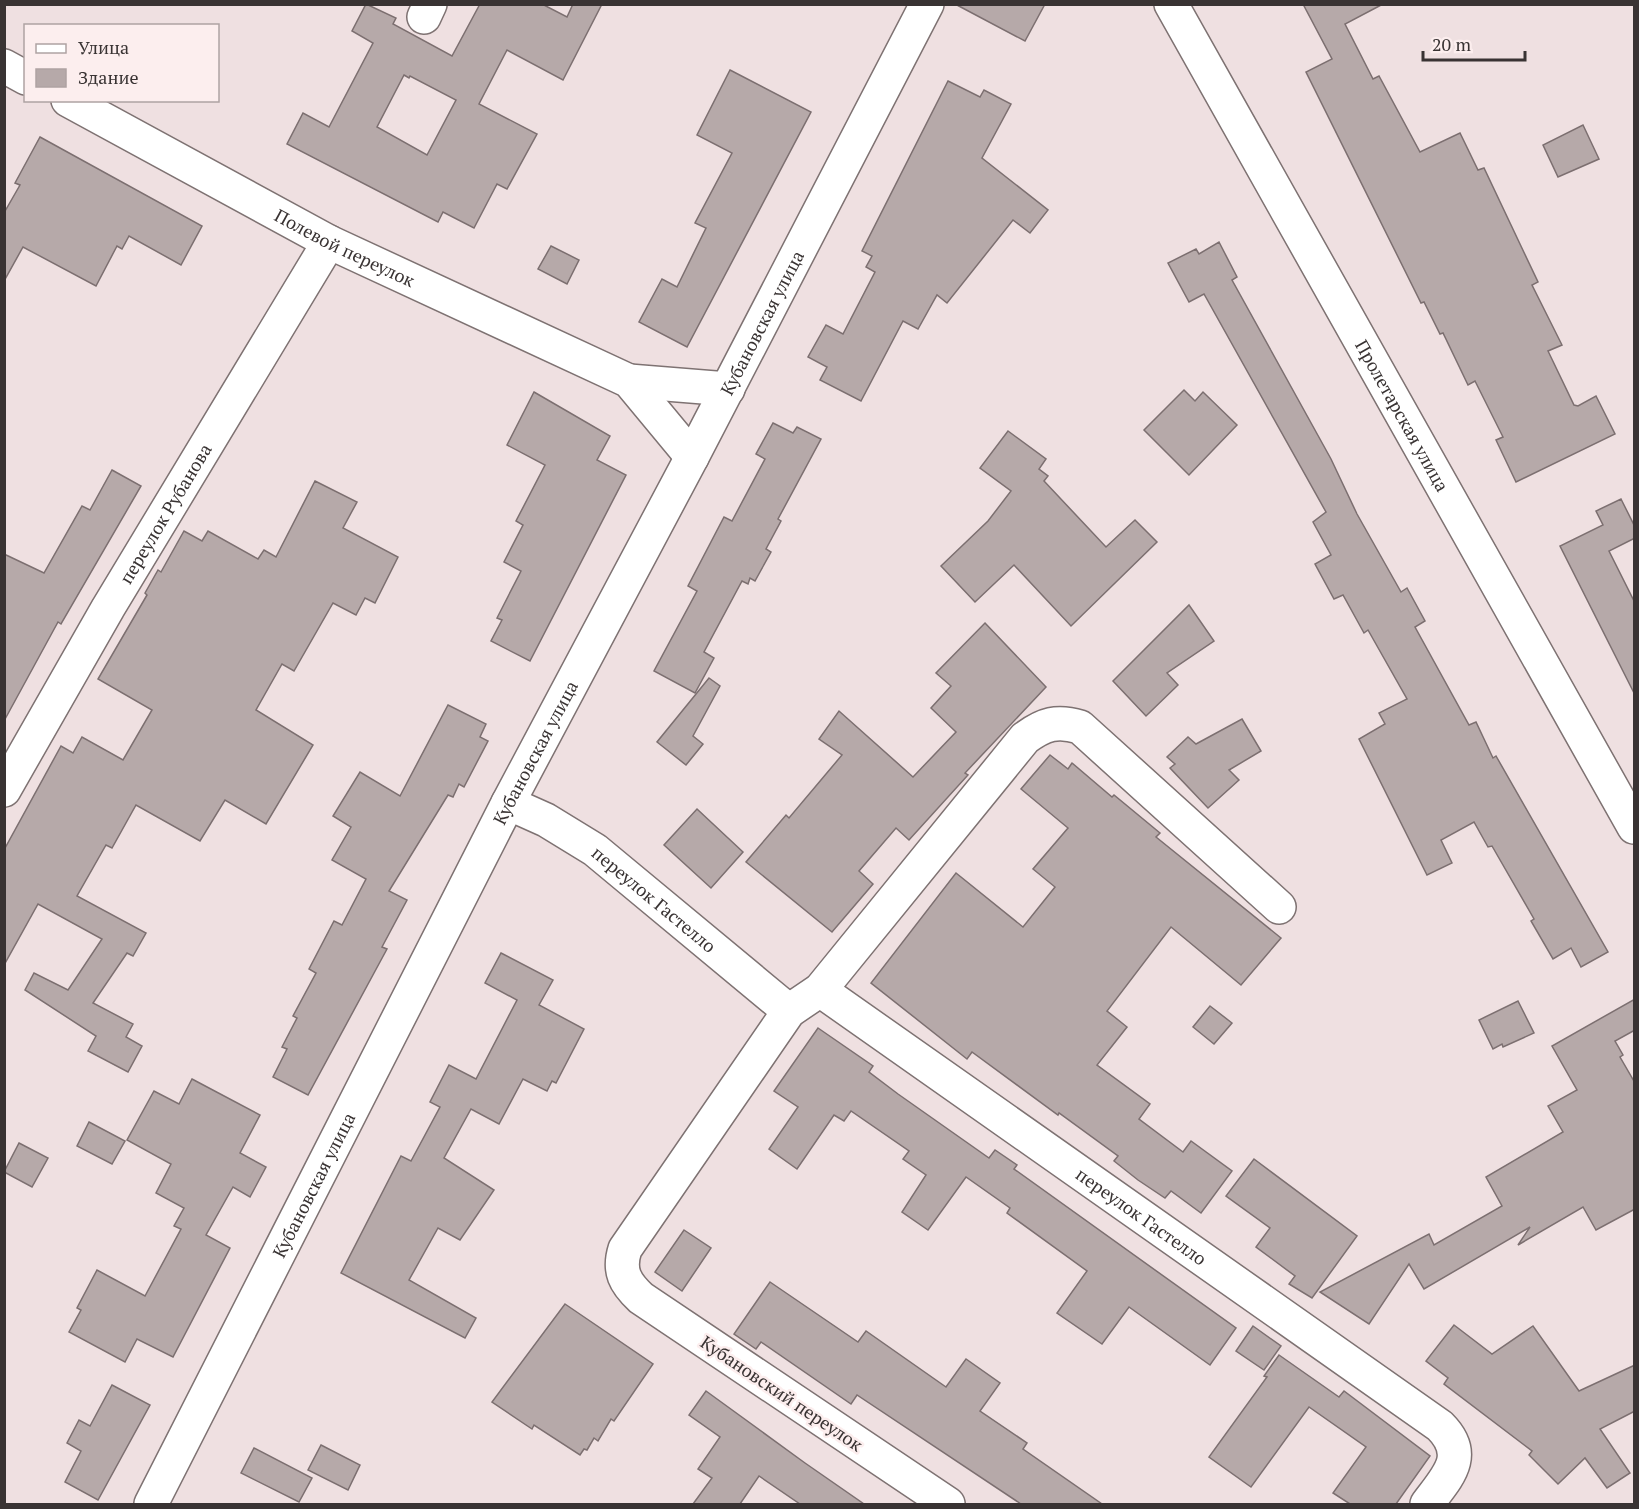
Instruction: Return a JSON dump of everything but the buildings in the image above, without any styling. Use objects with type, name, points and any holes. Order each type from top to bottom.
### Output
[{"type":"street","name":"Кубановская улица","points":[[151,1504],[508,803],[728,389],[927,4]]},
{"type":"street","name":"Пролетарская улица","points":[[1171,4],[1635,828]]},
{"type":"street","points":[[4,66],[24,77]]},
{"type":"street","name":"Полевой переулок","points":[[72,102],[329,242],[629,381],[728,389]]},
{"type":"street","name":"переулок Рубанова","points":[[4,789],[108,608],[329,242]]},
{"type":"street","name":"Полевой переулок","points":[[629,381],[692,457]]},
{"type":"street","points":[[789,1011],[820,990],[1025,738],[1042,725],[1063,722],[1080,727],[1279,907]]},
{"type":"street","name":"переулок Гастелло","points":[[508,803],[554,825],[595,850],[789,1011]]},
{"type":"street","name":"переулок Гастелло","points":[[820,990],[1440,1426],[1450,1436],[1455,1449],[1454,1463],[1427,1504]]},
{"type":"street","name":"Кубановский переулок","points":[[789,1011],[625,1249],[621,1262],[622,1274],[629,1287],[641,1298],[948,1504]]}]
